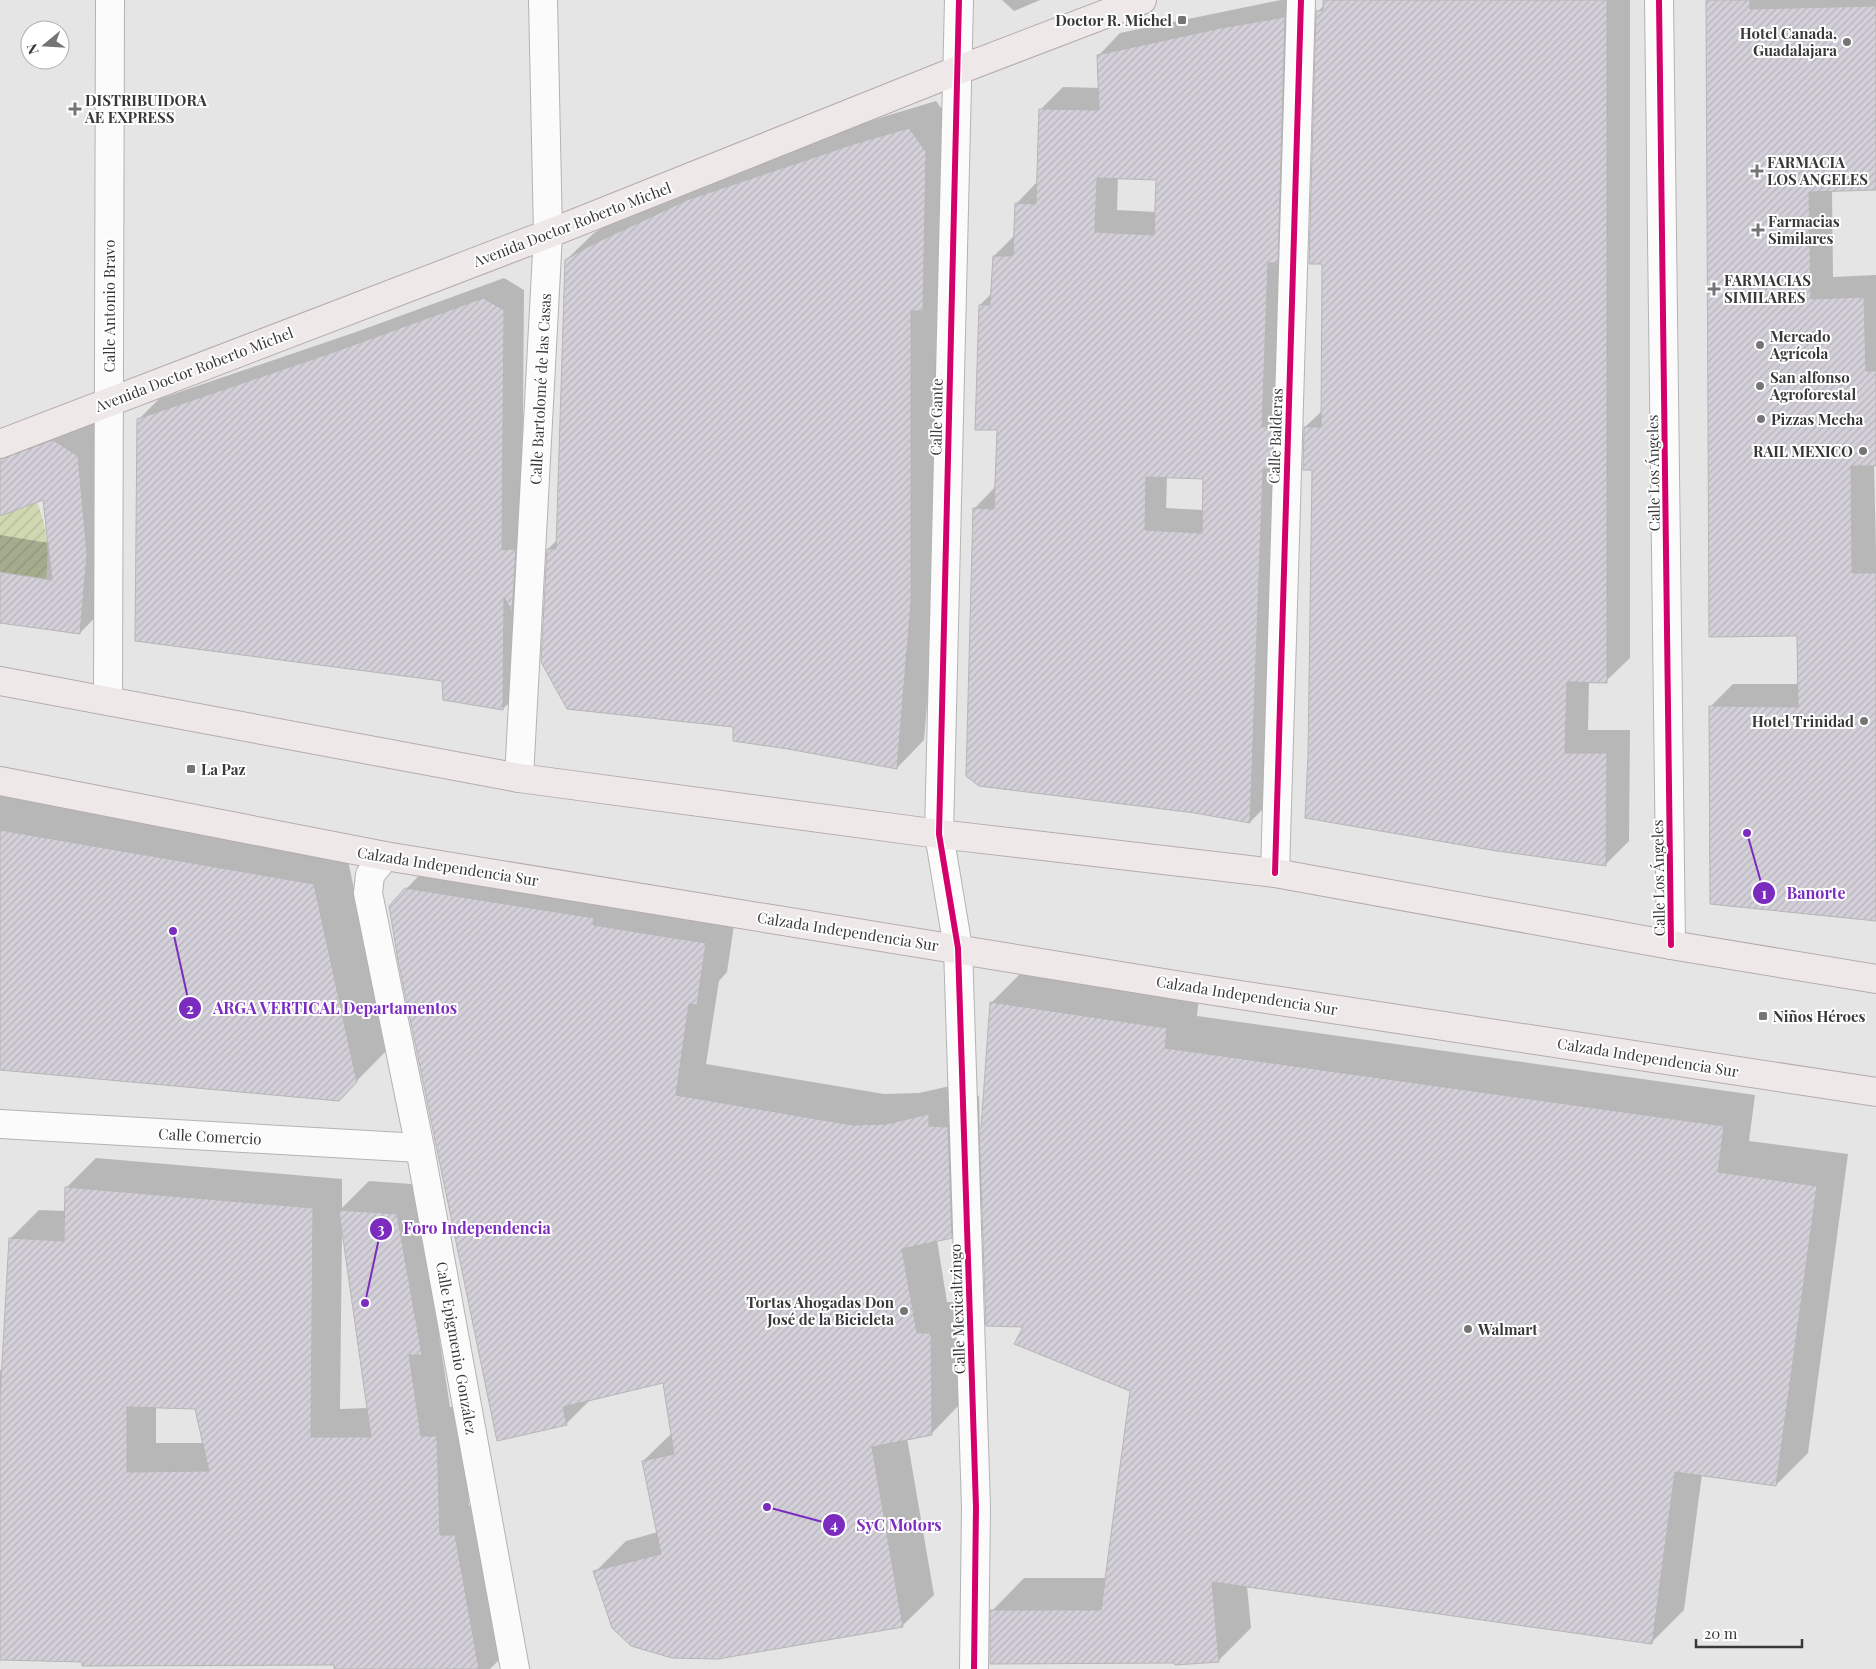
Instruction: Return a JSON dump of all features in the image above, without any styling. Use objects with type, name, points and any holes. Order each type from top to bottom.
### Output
[{"type":"main road","name":"Avenida Doctor Roberto Michel","points":[[0,444],[548,234],[956,71],[1142,0]]},
{"type":"main road","points":[[0,681],[519,778],[940,834],[1275,873],[1671,945],[1876,979]]},
{"type":"main road","name":"Calzada Independencia Sur","points":[[0,781],[385,856],[1188,987],[1876,1092]]},
{"type":"street","name":"Calle Antonio Bravo","points":[[108,701],[110,0]]},
{"type":"street","name":"Calle Bartolomé de las Casas","points":[[519,778],[548,234],[543,0]]},
{"type":"street","name":"Calle Gante","points":[[958,948],[940,834],[959,0]]},
{"type":"street","name":"Calle Balderas","points":[[1275,873],[1301,0]]},
{"type":"street","name":"Calle Los Ángeles","points":[[1659,0],[1671,945]]},
{"type":"street","name":"Calle Epigmenio González","points":[[385,856],[370,875],[368,893],[420,1148],[515,1669]]},
{"type":"street","name":"Calle Mexicaltzingo","points":[[958,948],[976,1507],[974,1669]]},
{"type":"street","name":"Calle Comercio","points":[[0,1124],[420,1148]]},
{"type":"green space","points":[[37,502],[47,540],[46,579],[0,572],[0,516]]},
{"type":"building","points":[[1323,0],[1607,0],[1607,683],[1567,682],[1565,753],[1607,753],[1606,866],[1497,851],[1305,818],[1308,756],[1312,470],[1303,470],[1304,427],[1321,427],[1322,264],[1309,264],[1316,11],[1323,10]]},
{"type":"building","points":[[1706,0],[1750,0],[1750,9],[1876,6],[1876,190],[1809,192],[1811,299],[1864,297],[1866,371],[1876,371],[1876,466],[1851,466],[1852,573],[1876,573],[1876,921],[1710,904],[1709,706],[1798,707],[1797,636],[1709,637]]},
{"type":"building","points":[[1285,17],[1278,263],[1268,263],[1262,427],[1273,427],[1271,469],[1263,469],[1250,823],[1195,813],[979,786],[966,776],[973,508],[994,509],[997,430],[975,430],[979,305],[990,305],[993,256],[1013,256],[1015,203],[1036,204],[1039,109],[1099,110],[1097,55],[1221,28]],"holes":[[[1097,178],[1156,180],[1154,235],[1095,232]],[[1146,477],[1203,479],[1202,533],[1145,530]]]},
{"type":"building","points":[[909,128],[926,152],[923,311],[911,311],[911,603],[897,769],[733,741],[733,727],[567,709],[541,662],[547,549],[556,549],[565,260],[593,244],[687,200],[857,143]]},
{"type":"building","points":[[483,298],[504,310],[502,550],[516,549],[512,612],[504,597],[503,710],[443,700],[442,681],[135,641],[137,419],[334,352]]},
{"type":"building","points":[[53,440],[78,456],[87,554],[80,634],[0,623],[0,572],[52,580],[43,500],[0,516],[0,459]]},
{"type":"building","points":[[0,830],[314,884],[357,1082],[339,1101],[0,1070]]},
{"type":"building","points":[[405,888],[594,918],[593,925],[706,943],[697,1005],[689,1004],[676,1095],[852,1125],[887,1124],[929,1114],[929,1126],[948,1127],[952,1238],[902,1249],[917,1333],[931,1333],[932,1435],[872,1447],[903,1627],[718,1659],[672,1658],[631,1646],[612,1628],[593,1571],[661,1554],[642,1461],[674,1454],[663,1383],[563,1407],[567,1425],[497,1441],[398,960],[389,906]]},
{"type":"building","name":"Walmart","points":[[990,1002],[1167,1028],[1165,1048],[1724,1126],[1718,1172],[1817,1186],[1776,1486],[1675,1472],[1652,1644],[1212,1582],[1219,1662],[1175,1665],[1174,1663],[990,1664],[990,1610],[1101,1610],[1130,1391],[1014,1344],[1023,1327],[986,1326],[979,1128],[981,1128]]},
{"type":"building","points":[[65,1187],[313,1208],[311,1437],[371,1437],[339,1210],[397,1214],[422,1355],[409,1355],[421,1436],[437,1436],[440,1535],[455,1535],[479,1669],[334,1669],[334,1665],[82,1666],[82,1662],[0,1660],[0,1400],[9,1238],[64,1241]],"holes":[[[127,1407],[195,1409],[209,1471],[127,1472]]]},
{"type":"cycle path","points":[[959,0],[939,834],[958,948],[976,1507],[974,1669]]},
{"type":"cycle path","points":[[1275,873],[1301,0]]},
{"type":"cycle path","points":[[1659,0],[1671,945]]},
{"type":"place","name":"Doctor R. Michel","points":[[1182,20]]},
{"type":"place","name":"Hotel Canada, Guadalajara","points":[[1847,42]]},
{"type":"place","name":"DISTRIBUIDORA AE EXPRESS","points":[[75,109]]},
{"type":"place","name":"FARMACIA LOS ANGELES","points":[[1757,171]]},
{"type":"place","name":"Farmacias Similares","points":[[1758,230]]},
{"type":"place","name":"FARMACIAS SIMILARES","points":[[1714,289]]},
{"type":"place","name":"Mercado Agrícola","points":[[1760,345]]},
{"type":"place","name":"San alfonso Agroforestal","points":[[1760,386]]},
{"type":"place","name":"Pizzas Mecha","points":[[1761,419]]},
{"type":"place","name":"RAIL MEXICO","points":[[1863,451]]},
{"type":"place","name":"Hotel Trinidad","points":[[1864,721]]},
{"type":"place","name":"La Paz","points":[[191,769]]},
{"type":"place","name":"Banorte","points":[[1747,833]]},
{"type":"place","name":"ARGA VERTICAL Departamentos","points":[[173,931]]},
{"type":"place","name":"Niños Héroes","points":[[1763,1016]]},
{"type":"place","name":"Foro Independencia","points":[[365,1303]]},
{"type":"place","name":"Tortas Ahogadas Don José de la Bicicleta","points":[[904,1311]]},
{"type":"place","name":"Walmart","points":[[1468,1329]]},
{"type":"place","name":"SyC Motors","points":[[767,1507]]}]
